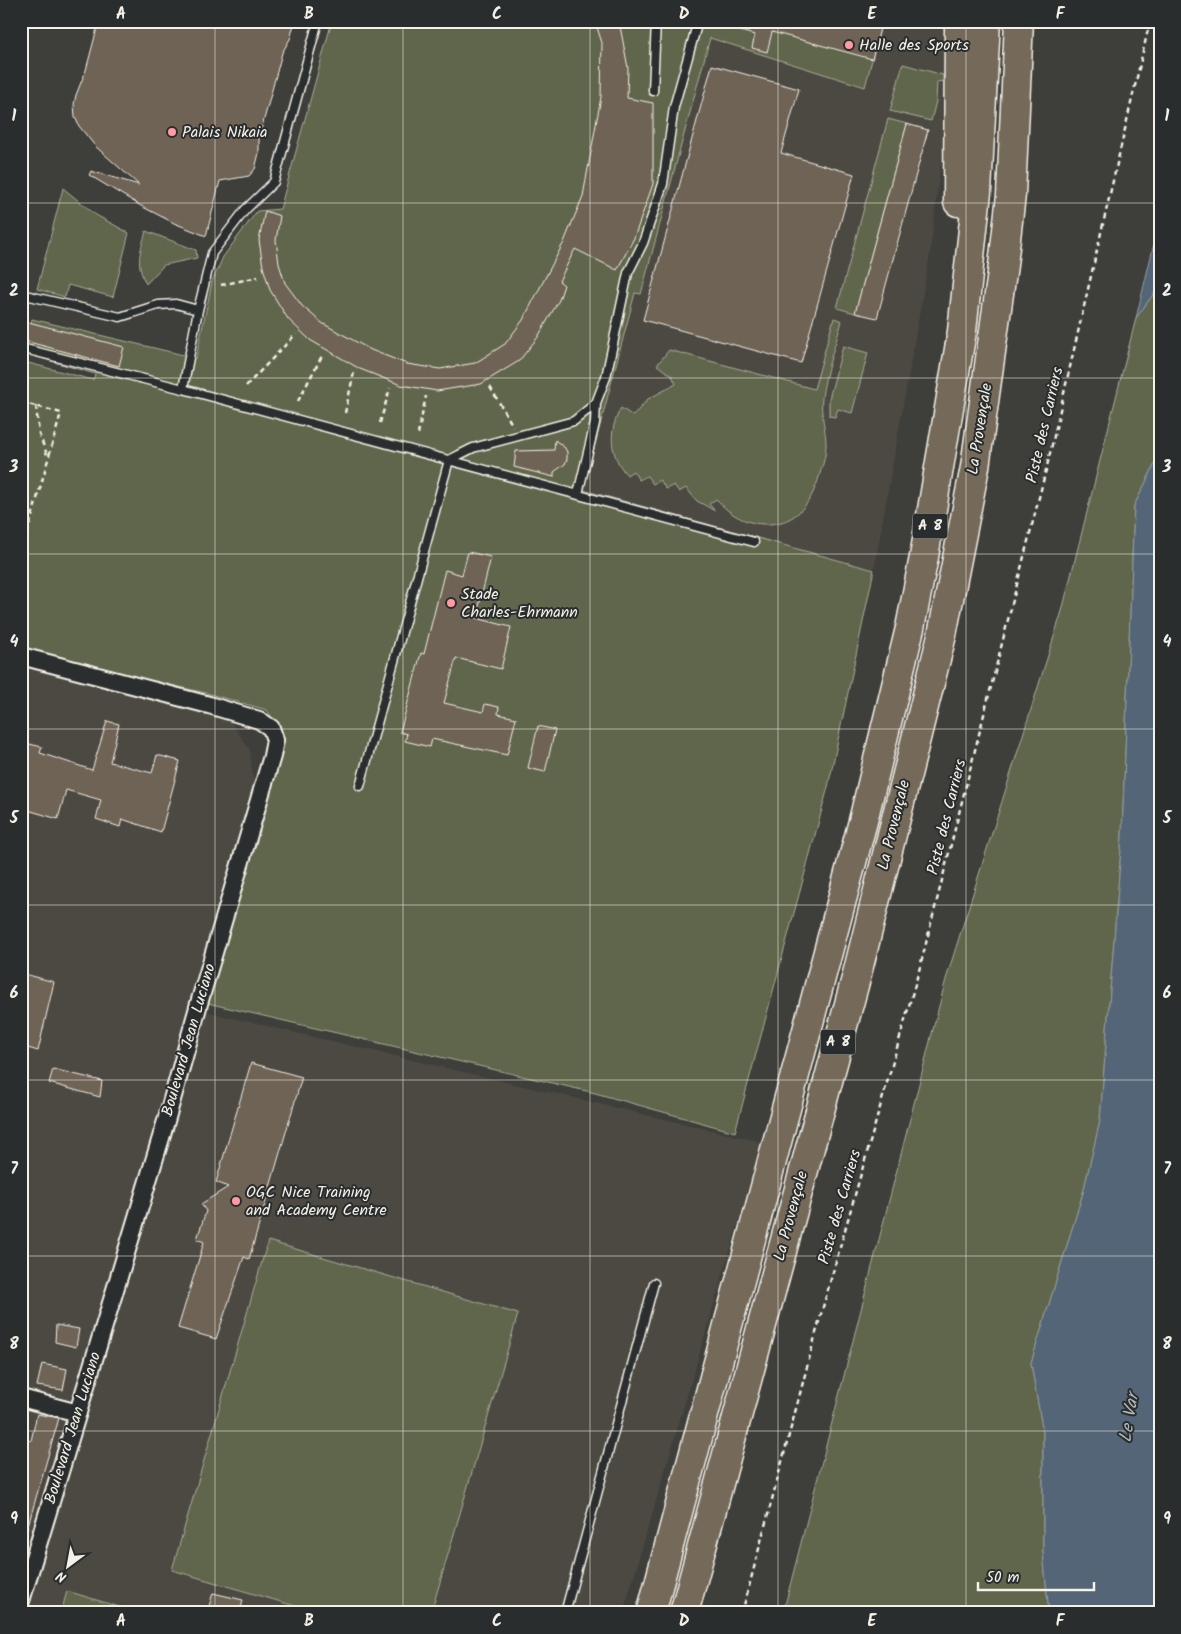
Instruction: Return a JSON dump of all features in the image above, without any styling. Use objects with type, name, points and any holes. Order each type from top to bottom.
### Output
[{"type":"highway","points":[[959,21],[958,234],[962,331]]},
{"type":"highway","name":"La Provençale","points":[[651,1613],[889,720],[924,557],[962,331],[977,192],[986,21]]},
{"type":"highway","name":"La Provençale","points":[[684,1613],[856,978],[942,635],[975,467],[1004,265],[1011,195],[1019,21]]},
{"type":"highway","points":[[1018,61],[1028,21]]},
{"type":"street","name":"Boulevard Jean Luciano","points":[[21,656],[209,705],[259,720],[271,728],[274,740],[272,756],[166,1121],[21,1601]]},
{"type":"street","points":[[21,1398],[78,1413]]},
{"type":"lane","points":[[183,389],[198,310],[212,253],[245,210],[274,182],[318,21]]},
{"type":"lane","points":[[654,91],[656,21]]},
{"type":"lane","points":[[578,494],[595,423],[596,403],[606,377],[628,273],[643,243],[663,184],[674,107],[698,21]]},
{"type":"lane","points":[[21,294],[120,317],[158,305],[176,304],[198,310]]},
{"type":"lane","points":[[21,348],[183,389],[754,542]]},
{"type":"lane","points":[[360,786],[449,460],[473,448],[574,421],[596,403]]},
{"type":"lane","points":[[565,1613],[654,1283]]},
{"type":"path","name":"Piste des Carriers","points":[[742,1613],[821,1314],[923,958],[1048,462],[1150,21]]},
{"type":"path","points":[[221,284],[258,277]]},
{"type":"path","points":[[246,386],[296,334]]},
{"type":"path","points":[[298,400],[323,354]]},
{"type":"path","points":[[344,413],[354,372]]},
{"type":"path","points":[[490,387],[518,436]]},
{"type":"path","points":[[380,423],[390,388]]},
{"type":"path","points":[[418,434],[426,396]]},
{"type":"path","points":[[21,402],[61,413],[21,556]]},
{"type":"path","points":[[36,406],[39,434],[48,459]]},
{"type":"path","points":[[21,525],[28,532]]},
{"type":"shaded area","points":[[882,21],[947,21],[949,71],[944,136],[930,254],[874,570],[583,490],[635,292],[641,294],[710,37],[865,87]]},
{"type":"shaded area","points":[[21,665],[230,720],[250,750],[254,788],[191,1008],[762,1142],[623,1613],[21,1613]]},
{"type":"green space","name":"Stade Charles-Ehrmann","points":[[332,21],[882,21],[865,87],[710,38],[641,294],[635,293],[583,490],[874,570],[828,787],[735,1132],[595,1093],[203,1002],[283,745],[281,732],[267,710],[206,693],[107,671],[22,647],[25,637],[21,636],[21,361],[93,380],[95,374],[23,353],[32,319],[196,358],[212,282],[223,257],[257,211],[280,209]]},
{"type":"green space","points":[[903,64],[943,75],[943,81],[937,82],[936,101],[931,121],[890,111]]},
{"type":"green space","points":[[888,119],[907,124],[855,313],[837,308]]},
{"type":"green space","points":[[63,188],[96,215],[129,233],[113,297],[68,285],[65,297],[37,289]]},
{"type":"green space","points":[[146,231],[196,250],[197,258],[164,265],[146,284],[141,270],[140,251]]},
{"type":"green space","points":[[1160,285],[1160,454],[1134,506],[1122,836],[1100,1121],[1083,1193],[1031,1363],[1043,1433],[1043,1552],[1049,1613],[783,1613],[946,979],[1062,611],[1136,318]]},
{"type":"green space","points":[[834,318],[842,321],[823,388],[822,410],[826,444],[825,457],[810,498],[798,513],[790,519],[770,524],[747,521],[734,515],[716,499],[709,504],[715,511],[697,501],[686,488],[679,492],[674,485],[666,489],[660,480],[653,484],[647,476],[639,480],[633,471],[627,475],[621,467],[612,443],[612,434],[617,417],[621,408],[633,416],[648,399],[676,384],[672,376],[657,365],[669,350],[814,389]]},
{"type":"green space","points":[[843,346],[868,353],[852,413],[838,409],[835,417],[829,416],[829,399]]},
{"type":"green space","points":[[268,1241],[518,1314],[431,1613],[319,1613],[172,1570]]},
{"type":"green space","points":[[67,1591],[139,1613],[61,1613]]},
{"type":"water","points":[[1160,219],[1160,285],[1136,318]]},
{"type":"water","name":"Le Var","points":[[1160,454],[1160,1613],[1049,1613],[1043,1552],[1043,1433],[1031,1363],[1083,1193],[1100,1121],[1122,836],[1134,506]]},
{"type":"building","name":"Palais Nikaia","points":[[99,21],[295,21],[290,39],[282,53],[259,138],[259,153],[255,169],[249,176],[220,181],[206,236],[174,223],[141,206],[89,175],[91,171],[139,185],[95,146],[79,126],[75,117],[74,104],[76,95],[86,70]]},
{"type":"building","points":[[595,21],[619,21],[628,68],[627,98],[653,103],[653,184],[634,238],[617,270],[575,249],[559,281],[564,285],[559,300],[538,337],[519,361],[481,384],[437,391],[401,385],[360,369],[310,340],[288,319],[270,290],[263,267],[259,240],[265,211],[280,216],[276,240],[279,264],[285,283],[302,306],[322,323],[371,350],[407,364],[440,369],[475,363],[505,344],[523,320],[564,242],[583,196],[601,97],[602,43]]},
{"type":"building","name":"Halle des Sports","points":[[718,21],[882,21],[872,59],[772,32],[767,52],[752,48],[755,35],[718,25]]},
{"type":"building","points":[[712,65],[799,89],[781,153],[854,174],[801,363],[643,320]]},
{"type":"building","points":[[907,124],[928,130],[877,318],[855,313]]},
{"type":"building","points":[[21,320],[124,347],[119,366],[21,340]]},
{"type":"building","points":[[555,440],[565,448],[567,459],[565,464],[554,472],[554,477],[514,467],[516,451],[554,450]]},
{"type":"building","points":[[468,552],[491,557],[476,618],[511,627],[501,669],[456,658],[444,703],[483,712],[485,704],[499,707],[498,714],[516,718],[507,755],[432,739],[430,747],[405,741],[407,734],[400,732],[421,653],[424,654],[445,570],[462,575]]},
{"type":"building","points":[[107,721],[119,724],[110,762],[152,773],[157,755],[180,761],[161,832],[122,819],[120,827],[96,819],[101,800],[66,790],[58,819],[21,808],[21,742],[42,747],[40,753],[92,770]]},
{"type":"building","points":[[538,726],[555,730],[545,772],[528,768]]},
{"type":"building","points":[[21,973],[54,982],[38,1051],[21,1046]]},
{"type":"building","name":"OGC Nice Training and Academy Centre","points":[[251,1063],[302,1077],[249,1259],[244,1257],[216,1339],[178,1328],[204,1242],[197,1239],[206,1211],[201,1204],[228,1187],[216,1182]]},
{"type":"building","points":[[53,1069],[102,1081],[100,1097],[49,1083]]},
{"type":"building","points":[[56,1325],[79,1329],[76,1347],[55,1342]]},
{"type":"building","points":[[42,1364],[67,1369],[63,1390],[37,1386]]},
{"type":"building","points":[[37,1414],[59,1418],[25,1536],[21,1535],[21,1439],[31,1441]]},
{"type":"building","points":[[213,1593],[243,1600],[240,1613],[207,1613]]},
{"type":"place","name":"Halle des Sports","points":[[849,45]]},
{"type":"place","name":"Palais Nikaia","points":[[172,132]]},
{"type":"place","name":"Stade Charles-Ehrmann","points":[[451,603]]},
{"type":"place","name":"OGC Nice Training and Academy Centre","points":[[236,1201]]}]
